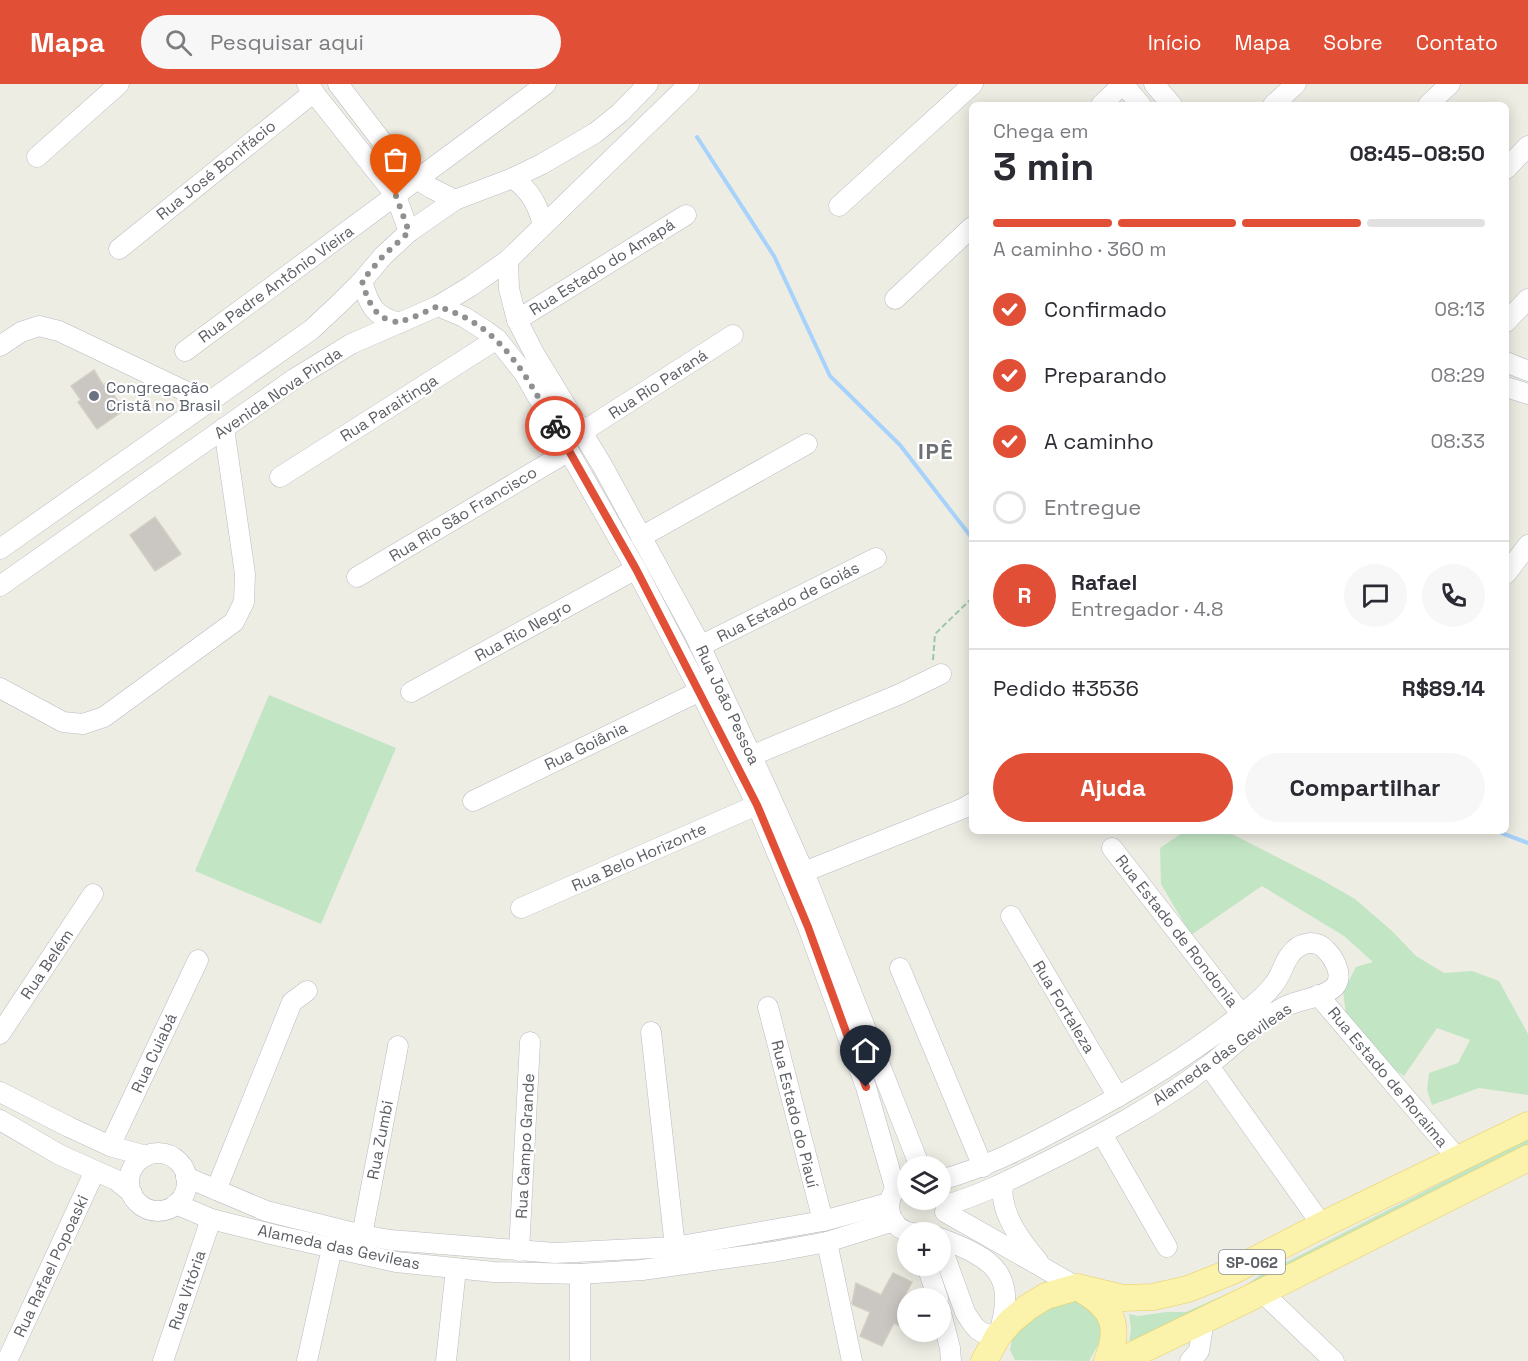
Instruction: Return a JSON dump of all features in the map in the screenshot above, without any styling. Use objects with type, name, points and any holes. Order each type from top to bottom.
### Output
[{"type":"main road","name":"SP-062","points":[[984,1361],[998,1336],[1011,1321],[1028,1306],[1046,1296],[1077,1287],[1123,1298],[1153,1297],[1188,1289],[1233,1271],[1528,1125]]},
{"type":"main road","name":"SP-062","points":[[1120,1361],[1528,1158]]},
{"type":"main road","points":[[1077,1287],[1098,1299],[1106,1308],[1114,1326],[1113,1346],[1107,1361]]},
{"type":"main road","points":[[998,1336],[1001,1355],[1005,1361]]},
{"type":"street","points":[[37,157],[118,84]]},
{"type":"street","points":[[338,84],[387,148],[417,179],[455,200]]},
{"type":"street","name":"Rua Padre Antônio Vieira","points":[[185,351],[546,84]]},
{"type":"street","name":"Avenida Nova Pinda","points":[[0,549],[311,330],[409,232],[455,200],[513,178],[595,133],[620,113],[648,84]]},
{"type":"street","name":"Avenida Nova Pinda","points":[[0,586],[294,378],[351,344],[438,306],[508,260],[689,84]]},
{"type":"street","points":[[839,206],[973,84]]},
{"type":"street","points":[[1104,102],[1123,84],[1138,102]]},
{"type":"street","points":[[1154,84],[1169,102]]},
{"type":"street","points":[[1276,102],[1296,84]]},
{"type":"street","points":[[1431,102],[1450,84]]},
{"type":"street","points":[[311,88],[396,196],[409,232]]},
{"type":"street","name":"Rua José Bonifácio","points":[[119,249],[311,88]]},
{"type":"street","points":[[1509,166],[1528,146]]},
{"type":"street","points":[[513,178],[531,195],[538,207],[543,225]]},
{"type":"street","name":"Rua Estado do Amapá","points":[[518,320],[686,215]]},
{"type":"street","points":[[895,299],[969,230]]},
{"type":"street","name":"Rua João Pessoa","points":[[508,260],[509,289],[518,320],[535,355],[602,465],[700,646],[751,756],[804,873],[916,1156]]},
{"type":"street","points":[[362,281],[372,307],[380,316],[386,320],[400,322]]},
{"type":"street","points":[[1509,319],[1528,299]]},
{"type":"street","name":"Rua João Pessoa","points":[[438,306],[464,317],[497,339],[524,373],[636,569],[700,691],[757,805],[808,927],[866,1087],[896,1198]]},
{"type":"street","points":[[0,346],[21,332],[39,326],[59,331],[208,402]]},
{"type":"street","name":"Rua Rio Paraná","points":[[582,432],[734,335]]},
{"type":"street","name":"Rua Paraitinga","points":[[280,477],[497,339]]},
{"type":"street","points":[[1509,363],[1528,371]]},
{"type":"street","points":[[0,688],[63,722],[83,724],[104,717],[234,622],[244,602],[245,574],[224,428]]},
{"type":"street","points":[[641,537],[807,444]]},
{"type":"street","name":"Rua Rio São Francisco","points":[[357,577],[568,451]]},
{"type":"street","points":[[1509,570],[1528,545]]},
{"type":"street","name":"Rua Estado de Goiás","points":[[700,646],[876,558]]},
{"type":"street","name":"Rua Rio Negro","points":[[411,692],[636,569]]},
{"type":"street","points":[[751,756],[900,694],[940,674]]},
{"type":"street","name":"Rua Goiânia","points":[[473,801],[700,691]]},
{"type":"street","name":"Rua Belo Horizonte","points":[[521,908],[757,805]]},
{"type":"street","points":[[804,873],[969,805]]},
{"type":"street","name":"Rua Estado de Rondonia","points":[[1112,848],[1242,1015]]},
{"type":"street","name":"Rua Belém","points":[[0,1034],[93,894]]},
{"type":"street","name":"Rua Fortaleza","points":[[1011,916],[1118,1097]]},
{"type":"street","name":"Alameda das Gevileas","points":[[951,1177],[983,1167],[1026,1147],[1118,1097],[1179,1060],[1242,1015],[1264,996],[1276,981],[1290,953],[1299,946],[1308,942],[1316,943],[1324,948],[1334,961],[1338,973],[1338,982],[1334,987],[1284,1007],[1245,1035],[1209,1066],[1156,1102],[1102,1134],[1003,1183],[969,1197],[951,1201]]},
{"type":"street","name":"Rua Cuiabá","points":[[110,1146],[198,960]]},
{"type":"street","points":[[900,968],[983,1167]]},
{"type":"street","points":[[216,1190],[292,1002],[307,991]]},
{"type":"street","name":"Rua Estado de Roraima","points":[[1318,995],[1458,1160]]},
{"type":"street","name":"Rua Estado do Piauí","points":[[768,1007],[823,1221]]},
{"type":"street","points":[[651,1032],[675,1247]]},
{"type":"street","name":"Rua Campo Grande","points":[[519,1251],[530,1042]]},
{"type":"street","name":"Rua Zumbi","points":[[362,1235],[398,1046]]},
{"type":"street","points":[[1209,1066],[1323,1226]]},
{"type":"street","points":[[0,1092],[110,1146],[146,1156]]},
{"type":"street","points":[[0,1120],[60,1155],[116,1180],[132,1193]]},
{"type":"street","points":[[1102,1134],[1167,1248]]},
{"type":"street","points":[[155,1154],[172,1156],[184,1169],[186,1177],[185,1192],[176,1204],[160,1211],[151,1210],[136,1201],[129,1185],[133,1167],[146,1156],[155,1154]]},
{"type":"street","name":"Rua Rafael Popoaski","points":[[7,1361],[95,1171]]},
{"type":"street","name":"Alameda das Gevileas","points":[[186,1177],[266,1211],[362,1235],[390,1240],[555,1253],[675,1247],[823,1221],[896,1198]]},
{"type":"street","points":[[1003,1183],[1003,1198],[1007,1214],[1030,1252],[1043,1268]]},
{"type":"street","points":[[896,1198],[899,1222]]},
{"type":"street","name":"Alameda das Gevileas","points":[[176,1204],[211,1219],[396,1262],[494,1272],[580,1274],[642,1270],[773,1252],[827,1242],[896,1198]]},
{"type":"street","points":[[951,1207],[1043,1268],[1077,1287]]},
{"type":"street","name":"Rua Vitória","points":[[163,1361],[211,1219]]},
{"type":"street","points":[[827,1242],[852,1361]]},
{"type":"street","points":[[948,1276],[976,1330],[984,1335],[998,1336],[1006,1306],[1004,1288],[999,1274],[981,1255],[951,1243]]},
{"type":"street","points":[[307,1361],[332,1248]]},
{"type":"street","points":[[446,1361],[456,1269]]},
{"type":"street","points":[[580,1274],[580,1361]]},
{"type":"street","points":[[1262,1292],[1334,1361]]},
{"type":"street","points":[[1190,1361],[1199,1351],[1204,1320]]},
{"type":"street","points":[[948,1342],[951,1361]]},
{"type":"path","points":[[940,674],[932,658],[935,634],[969,601]]},
{"type":"green space","points":[[269,695],[396,748],[321,924],[195,871]]},
{"type":"green space","points":[[1181,834],[1234,835],[1355,899],[1392,931],[1416,956],[1444,973],[1472,971],[1499,981],[1528,1034],[1528,1095],[1479,1088],[1432,1105],[1427,1090],[1429,1073],[1458,1063],[1470,1040],[1437,1028],[1404,1076],[1376,1056],[1346,1014],[1343,992],[1356,967],[1373,962],[1344,936],[1262,886],[1191,935],[1161,884],[1160,848]]},
{"type":"green space","points":[[1528,1138],[1528,1149],[1280,1273],[1277,1267]]},
{"type":"green space","points":[[1263,1273],[1267,1280],[1129,1345],[1131,1328],[1129,1314],[1138,1316],[1186,1312],[1245,1286]]},
{"type":"green space","points":[[1081,1299],[1102,1320],[1101,1340],[1089,1361],[1015,1360],[1010,1350],[1013,1334],[1044,1309]]},
{"type":"building","name":"Congregação Cristã no Brasil","points":[[94,370],[124,410],[97,429],[78,402],[81,400],[71,386]]},
{"type":"building","points":[[155,517],[181,554],[155,571],[130,535]]},
{"type":"building","points":[[893,1273],[912,1282],[909,1288],[897,1288],[897,1324],[894,1323],[882,1346],[860,1336],[870,1312],[852,1303],[856,1283],[881,1295]]},
{"type":"waterway","points":[[697,137],[774,256],[830,376],[900,445],[969,534]]},
{"type":"waterway","points":[[1504,834],[1528,843]]},
{"type":"way so far","points":[[396,196],[409,232],[383,256],[362,281],[372,307],[386,320],[400,322],[438,306],[464,317],[486,331],[497,339],[524,373],[555,426]]},
{"type":"place","name":"Congregação Cristã no Brasil","points":[[94,396]]},
{"type":"district","name":"IPÊ","points":[[936,451]]},
{"type":"route","points":[[555,426],[636,569],[757,805],[808,927],[866,1087]]}]
